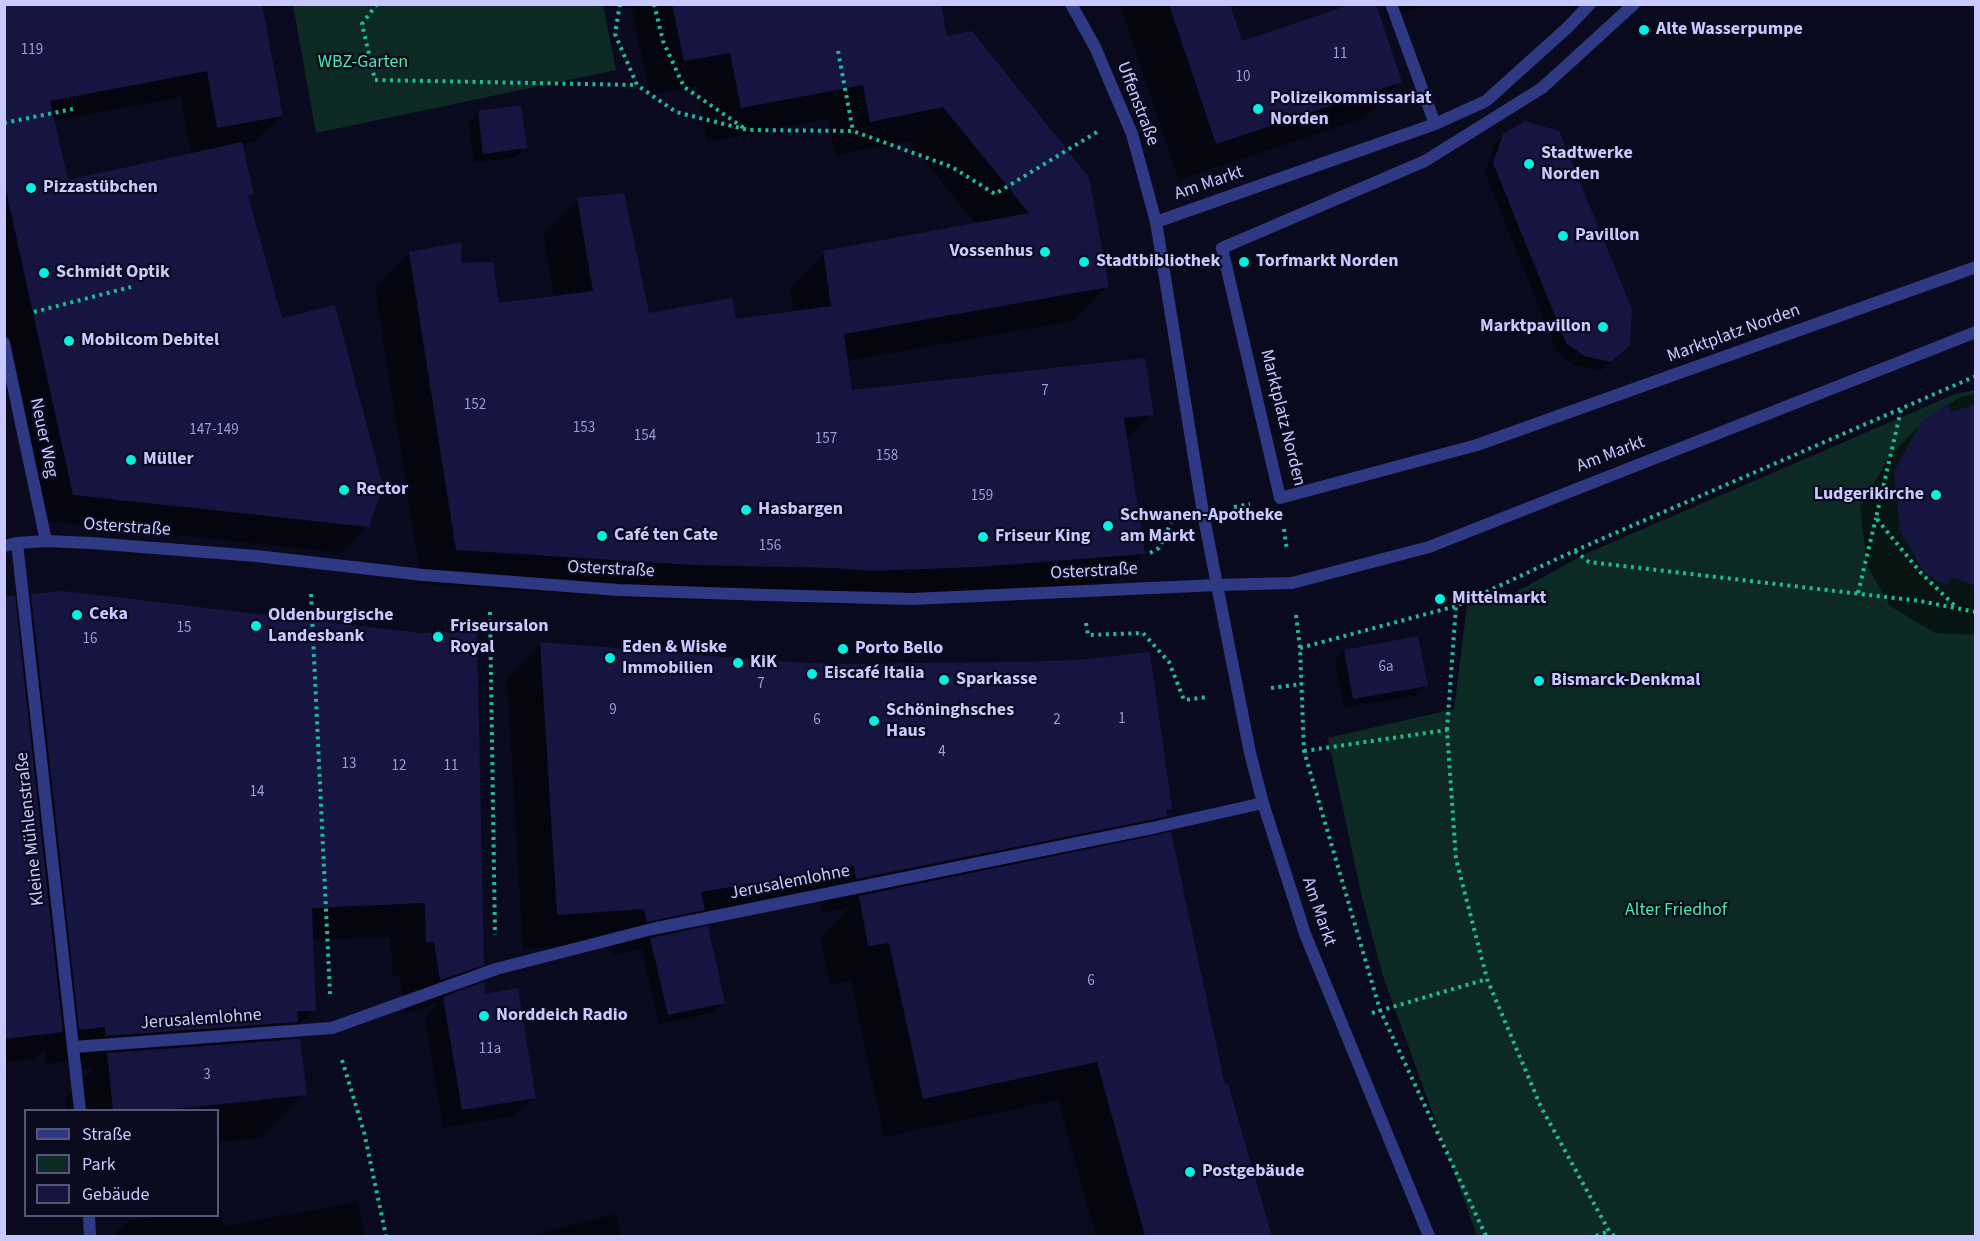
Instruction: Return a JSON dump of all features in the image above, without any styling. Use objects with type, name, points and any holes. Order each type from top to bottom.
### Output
[{"type":"street","name":"Uffenstraße","points":[[1071,4],[1095,47],[1132,134],[1156,222]]},
{"type":"street","points":[[1392,4],[1435,124]]},
{"type":"street","name":"Am Markt","points":[[1428,1236],[1305,934],[1263,803],[1250,753],[1216,585],[1156,222],[1435,124],[1486,101],[1567,28],[1590,4]]},
{"type":"street","name":"Marktplatz Norden","points":[[1634,4],[1542,88],[1425,161],[1222,248],[1280,498],[1477,445],[1976,267]]},
{"type":"street","name":"Am Markt","points":[[1216,585],[1292,583],[1429,546],[1976,332]]},
{"type":"street","name":"Neuer Weg","points":[[4,343],[46,541]]},
{"type":"street","name":"Osterstraße","points":[[11,544],[46,541],[244,555],[489,580],[618,590],[912,599],[1216,585]]},
{"type":"street","name":"Kleine Mühlenstraße","points":[[11,544],[80,1109]]},
{"type":"street","name":"Jerusalemlohne","points":[[73,1047],[332,1028],[496,969],[652,929],[1152,828],[1263,803]]},
{"type":"street","points":[[89,1217],[90,1236]]},
{"type":"path","points":[[377,4],[362,24],[375,80],[637,85]]},
{"type":"path","points":[[620,4],[615,34],[637,85],[676,112],[747,130],[853,131],[952,167],[995,194],[1123,116]]},
{"type":"path","points":[[654,4],[663,41],[684,87],[747,130]]},
{"type":"path","points":[[838,51],[853,131]]},
{"type":"path","points":[[4,123],[73,108]]},
{"type":"path","points":[[34,312],[130,287]]},
{"type":"path","points":[[1300,648],[1456,606],[1574,551],[1976,376]]},
{"type":"path","points":[[1858,593],[1901,410]]},
{"type":"path","points":[[1145,557],[1159,548],[1174,516],[1203,513],[1280,498],[1300,648],[1304,751],[1380,1010],[1486,1236]]},
{"type":"path","points":[[1876,518],[1921,573],[1957,608]]},
{"type":"path","points":[[1574,551],[1589,562],[1920,601],[1976,612]]},
{"type":"path","points":[[310,562],[332,1028],[364,1132],[386,1236]]},
{"type":"path","points":[[489,580],[496,969]]},
{"type":"path","points":[[1083,591],[1088,635],[1143,633],[1169,662],[1184,699],[1302,684]]},
{"type":"path","points":[[1456,606],[1447,730],[1456,859],[1487,979],[1541,1107],[1609,1231],[1614,1236]]},
{"type":"path","points":[[1304,751],[1447,730]]},
{"type":"path","points":[[1341,1023],[1487,979]]},
{"type":"path","points":[[1596,1236],[1609,1231]]},
{"type":"green space","name":"WBZ-Garten","points":[[293,5],[603,5],[616,70],[316,133]]},
{"type":"green space","name":"Alter Friedhof","points":[[1975,390],[1975,1236],[1477,1236],[1383,976],[1362,898],[1328,738],[1454,709],[1467,606],[1516,592],[1585,554],[1955,394]]},
{"type":"building","points":[[4,4],[262,4],[283,116],[217,128],[207,71],[50,101],[68,180],[242,142],[254,194],[248,196],[282,318],[335,305],[383,486],[369,527],[73,495],[4,181]]},
{"type":"building","points":[[672,4],[941,4],[947,36],[972,31],[1089,177],[1109,287],[844,334],[852,390],[1145,358],[1154,415],[1124,418],[1145,554],[978,567],[870,571],[835,568],[692,565],[456,550],[409,252],[462,242],[461,263],[493,262],[499,303],[593,291],[577,198],[624,193],[649,313],[732,298],[736,319],[831,306],[823,251],[1029,213],[943,107],[870,122],[863,85],[741,108],[730,53],[684,61]]},
{"type":"building","points":[[1169,4],[1230,4],[1242,41],[1352,4],[1376,4],[1402,82],[1216,144]]},
{"type":"building","points":[[521,105],[527,148],[483,154],[478,111]]},
{"type":"building","name":"Pavillon","points":[[1525,121],[1559,131],[1632,309],[1630,345],[1611,362],[1584,356],[1566,343],[1493,163],[1503,134]]},
{"type":"building","name":"Ludgerikirche","points":[[1947,404],[1952,412],[1976,404],[1976,586],[1951,577],[1946,586],[1924,572],[1900,531],[1894,471],[1922,421]]},
{"type":"building","points":[[63,591],[419,633],[477,632],[484,965],[440,980],[434,942],[426,942],[425,903],[312,908],[316,1011],[297,1011],[298,1022],[105,1036],[105,1027],[79,1030],[31,594]]},
{"type":"building","points":[[15,596],[63,1032],[4,1039],[4,597]]},
{"type":"building","points":[[1418,636],[1428,686],[1353,699],[1344,650]]},
{"type":"building","points":[[540,642],[837,664],[1076,660],[1150,652],[1172,809],[1166,810],[1167,816],[1150,820],[856,879],[854,866],[701,892],[705,910],[647,922],[644,909],[557,915]]},
{"type":"building","points":[[1171,832],[1225,1085],[1228,1084],[1272,1236],[1145,1236],[1097,1062],[923,1099],[889,943],[868,946],[859,896]]},
{"type":"building","points":[[708,926],[725,1003],[668,1015],[650,938]]},
{"type":"building","points":[[484,982],[485,994],[518,988],[536,1098],[462,1110],[443,997]]},
{"type":"building","points":[[300,1039],[307,1095],[172,1109],[113,1109],[107,1053]]},
{"type":"place","name":"Alte Wasserpumpe","points":[[1644,30]]},
{"type":"place","name":"Polizeikommissariat Norden","points":[[1258,109]]},
{"type":"place","name":"Stadtwerke Norden","points":[[1529,164]]},
{"type":"place","name":"Pizzastübchen","points":[[31,188]]},
{"type":"place","name":"Pavillon","points":[[1563,236]]},
{"type":"place","name":"Vossenhus","points":[[1045,252]]},
{"type":"place","name":"Stadtbibliothek","points":[[1084,262]]},
{"type":"place","name":"Torfmarkt Norden","points":[[1244,262]]},
{"type":"place","name":"Schmidt Optik","points":[[44,273]]},
{"type":"place","name":"Marktpavillon","points":[[1603,327]]},
{"type":"place","name":"Mobilcom Debitel","points":[[69,341]]},
{"type":"place","name":"Müller","points":[[131,460]]},
{"type":"place","name":"Rector","points":[[344,490]]},
{"type":"place","name":"Ludgerikirche","points":[[1936,495]]},
{"type":"place","name":"Hasbargen","points":[[746,510]]},
{"type":"place","name":"Schwanen-Apotheke am Markt","points":[[1108,526]]},
{"type":"place","name":"Café ten Cate","points":[[602,536]]},
{"type":"place","name":"Friseur King","points":[[983,537]]},
{"type":"place","name":"Mittelmarkt","points":[[1440,599]]},
{"type":"place","name":"Ceka","points":[[77,615]]},
{"type":"place","name":"Oldenburgische Landesbank","points":[[256,626]]},
{"type":"place","name":"Friseursalon Royal","points":[[438,637]]},
{"type":"place","name":"Porto Bello","points":[[843,649]]},
{"type":"place","name":"Eden & Wiske Immobilien","points":[[610,658]]},
{"type":"place","name":"KiK","points":[[738,663]]},
{"type":"place","name":"Eiscafé Italia","points":[[812,674]]},
{"type":"place","name":"Sparkasse","points":[[944,680]]},
{"type":"place","name":"Bismarck-Denkmal","points":[[1539,681]]},
{"type":"place","name":"Schöninghsches Haus","points":[[874,721]]},
{"type":"place","name":"Norddeich Radio","points":[[484,1016]]},
{"type":"place","name":"Postgebäude","points":[[1190,1172]]}]
